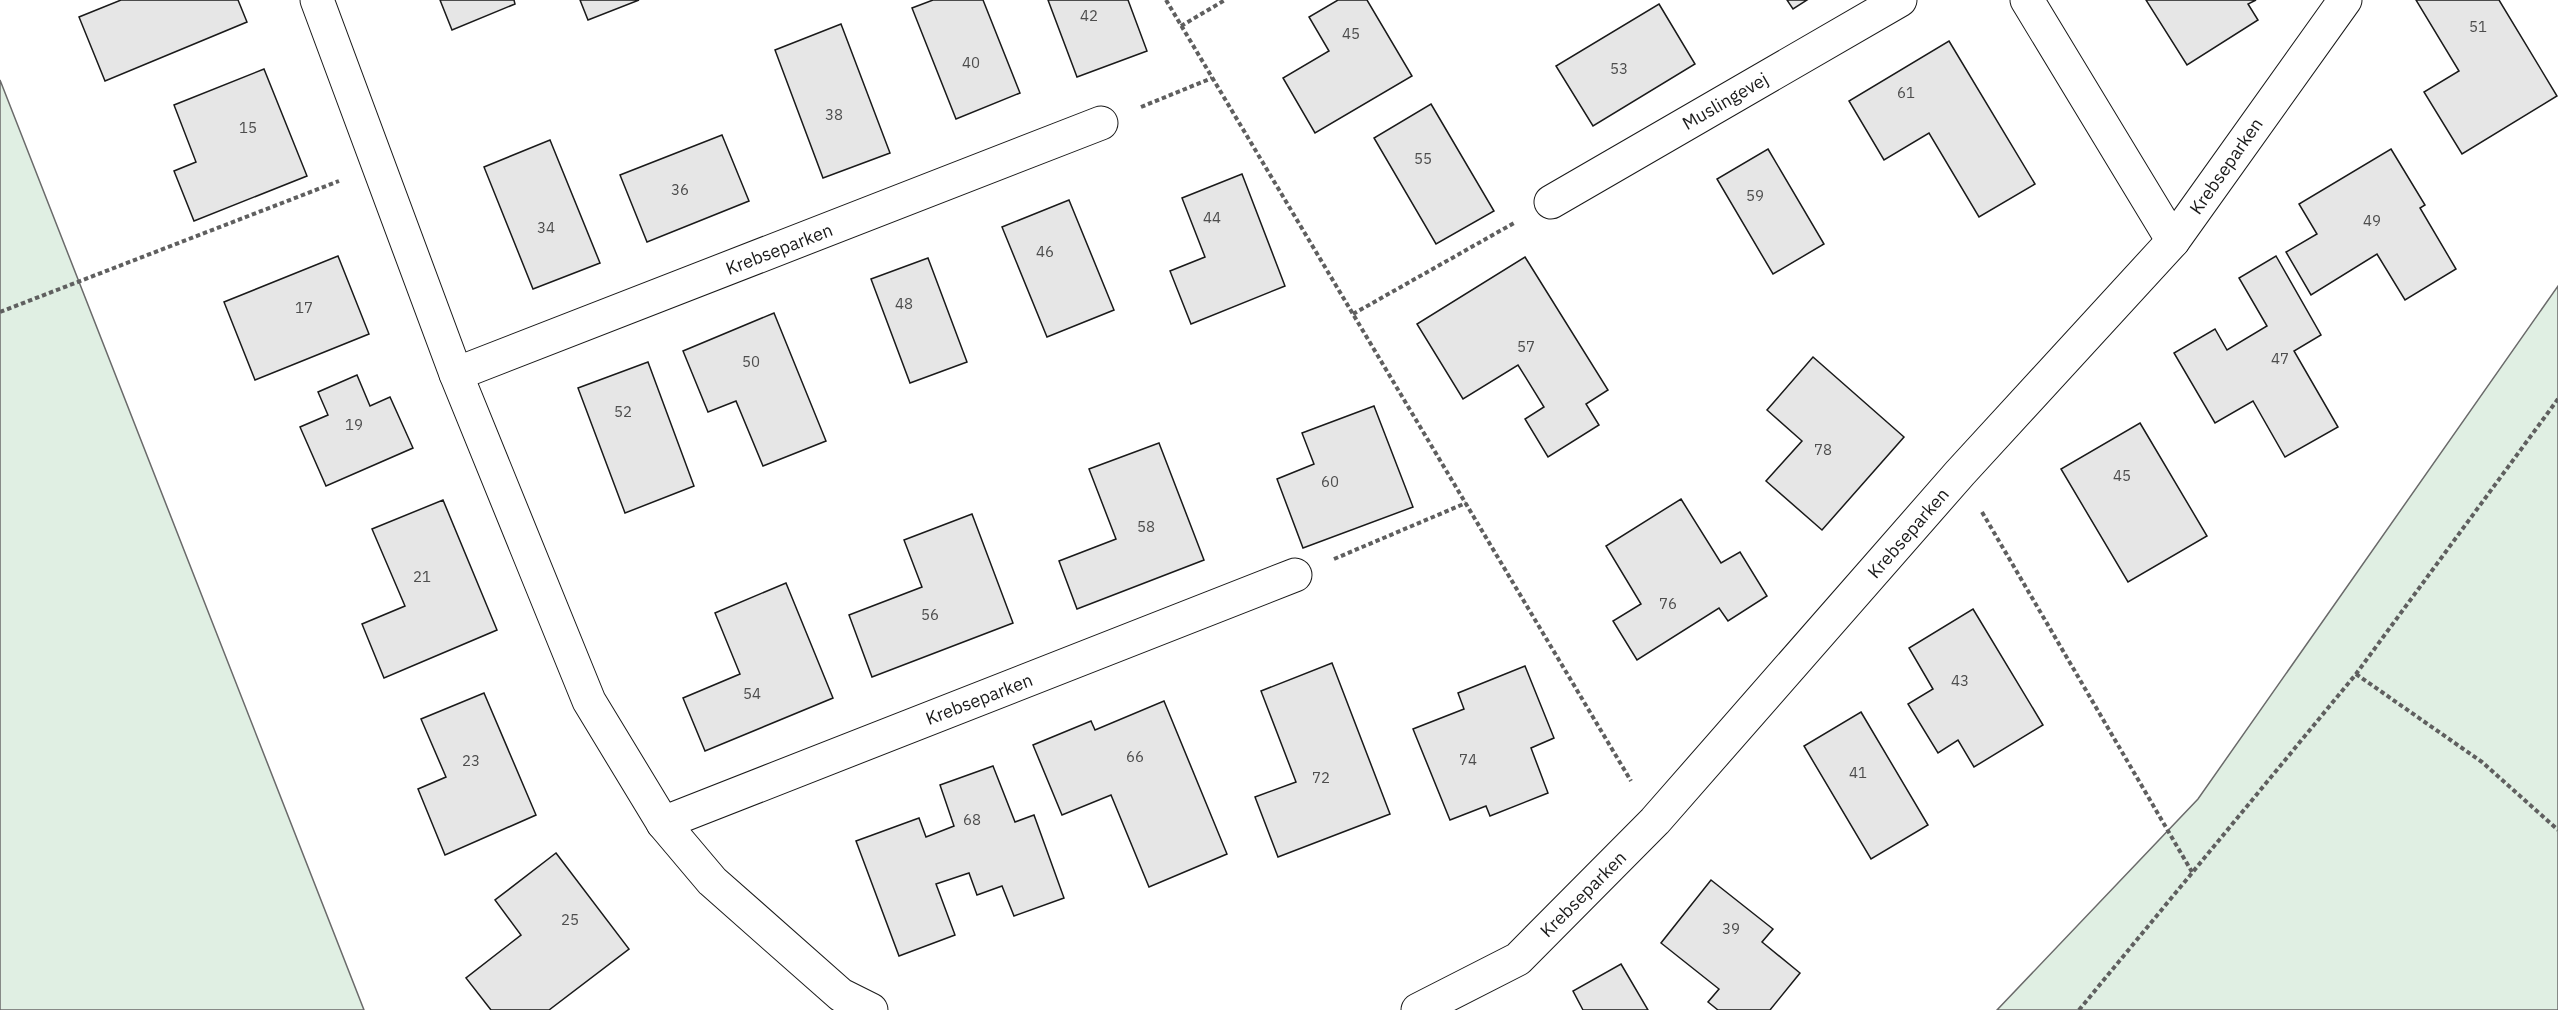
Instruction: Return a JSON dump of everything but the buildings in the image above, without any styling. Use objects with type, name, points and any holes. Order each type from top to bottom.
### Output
[{"type":"street","points":[[317,0],[456,374],[589,701],[663,823],[712,881],[841,996],[871,1010]]},
{"type":"street","name":"Muslingevej","points":[[1551,202],[1900,0]]},
{"type":"street","points":[[2027,0],[2173,242]]},
{"type":"street","name":"Krebseparken","points":[[1418,1010],[1518,959],[1655,821],[1960,473],[2173,242],[2345,0]]},
{"type":"street","name":"Krebseparken","points":[[456,374],[1101,123]]},
{"type":"street","name":"Krebseparken","points":[[663,823],[1295,575]]},
{"type":"path","points":[[1166,0],[1655,821]]},
{"type":"path","points":[[1181,26],[1225,0]]},
{"type":"path","points":[[1101,123],[1212,78]]},
{"type":"path","points":[[0,312],[379,166]]},
{"type":"path","points":[[1353,314],[1551,202]]},
{"type":"path","points":[[2079,1010],[2356,674],[2558,399]]},
{"type":"path","points":[[1960,473],[2192,872]]},
{"type":"path","points":[[1295,575],[1466,503]]},
{"type":"path","points":[[2356,674],[2482,762],[2558,830]]},
{"type":"green space","points":[[0,80],[364,1010],[0,1010]]},
{"type":"green space","points":[[2558,286],[2558,1010],[1997,1010],[2198,799]]}]
